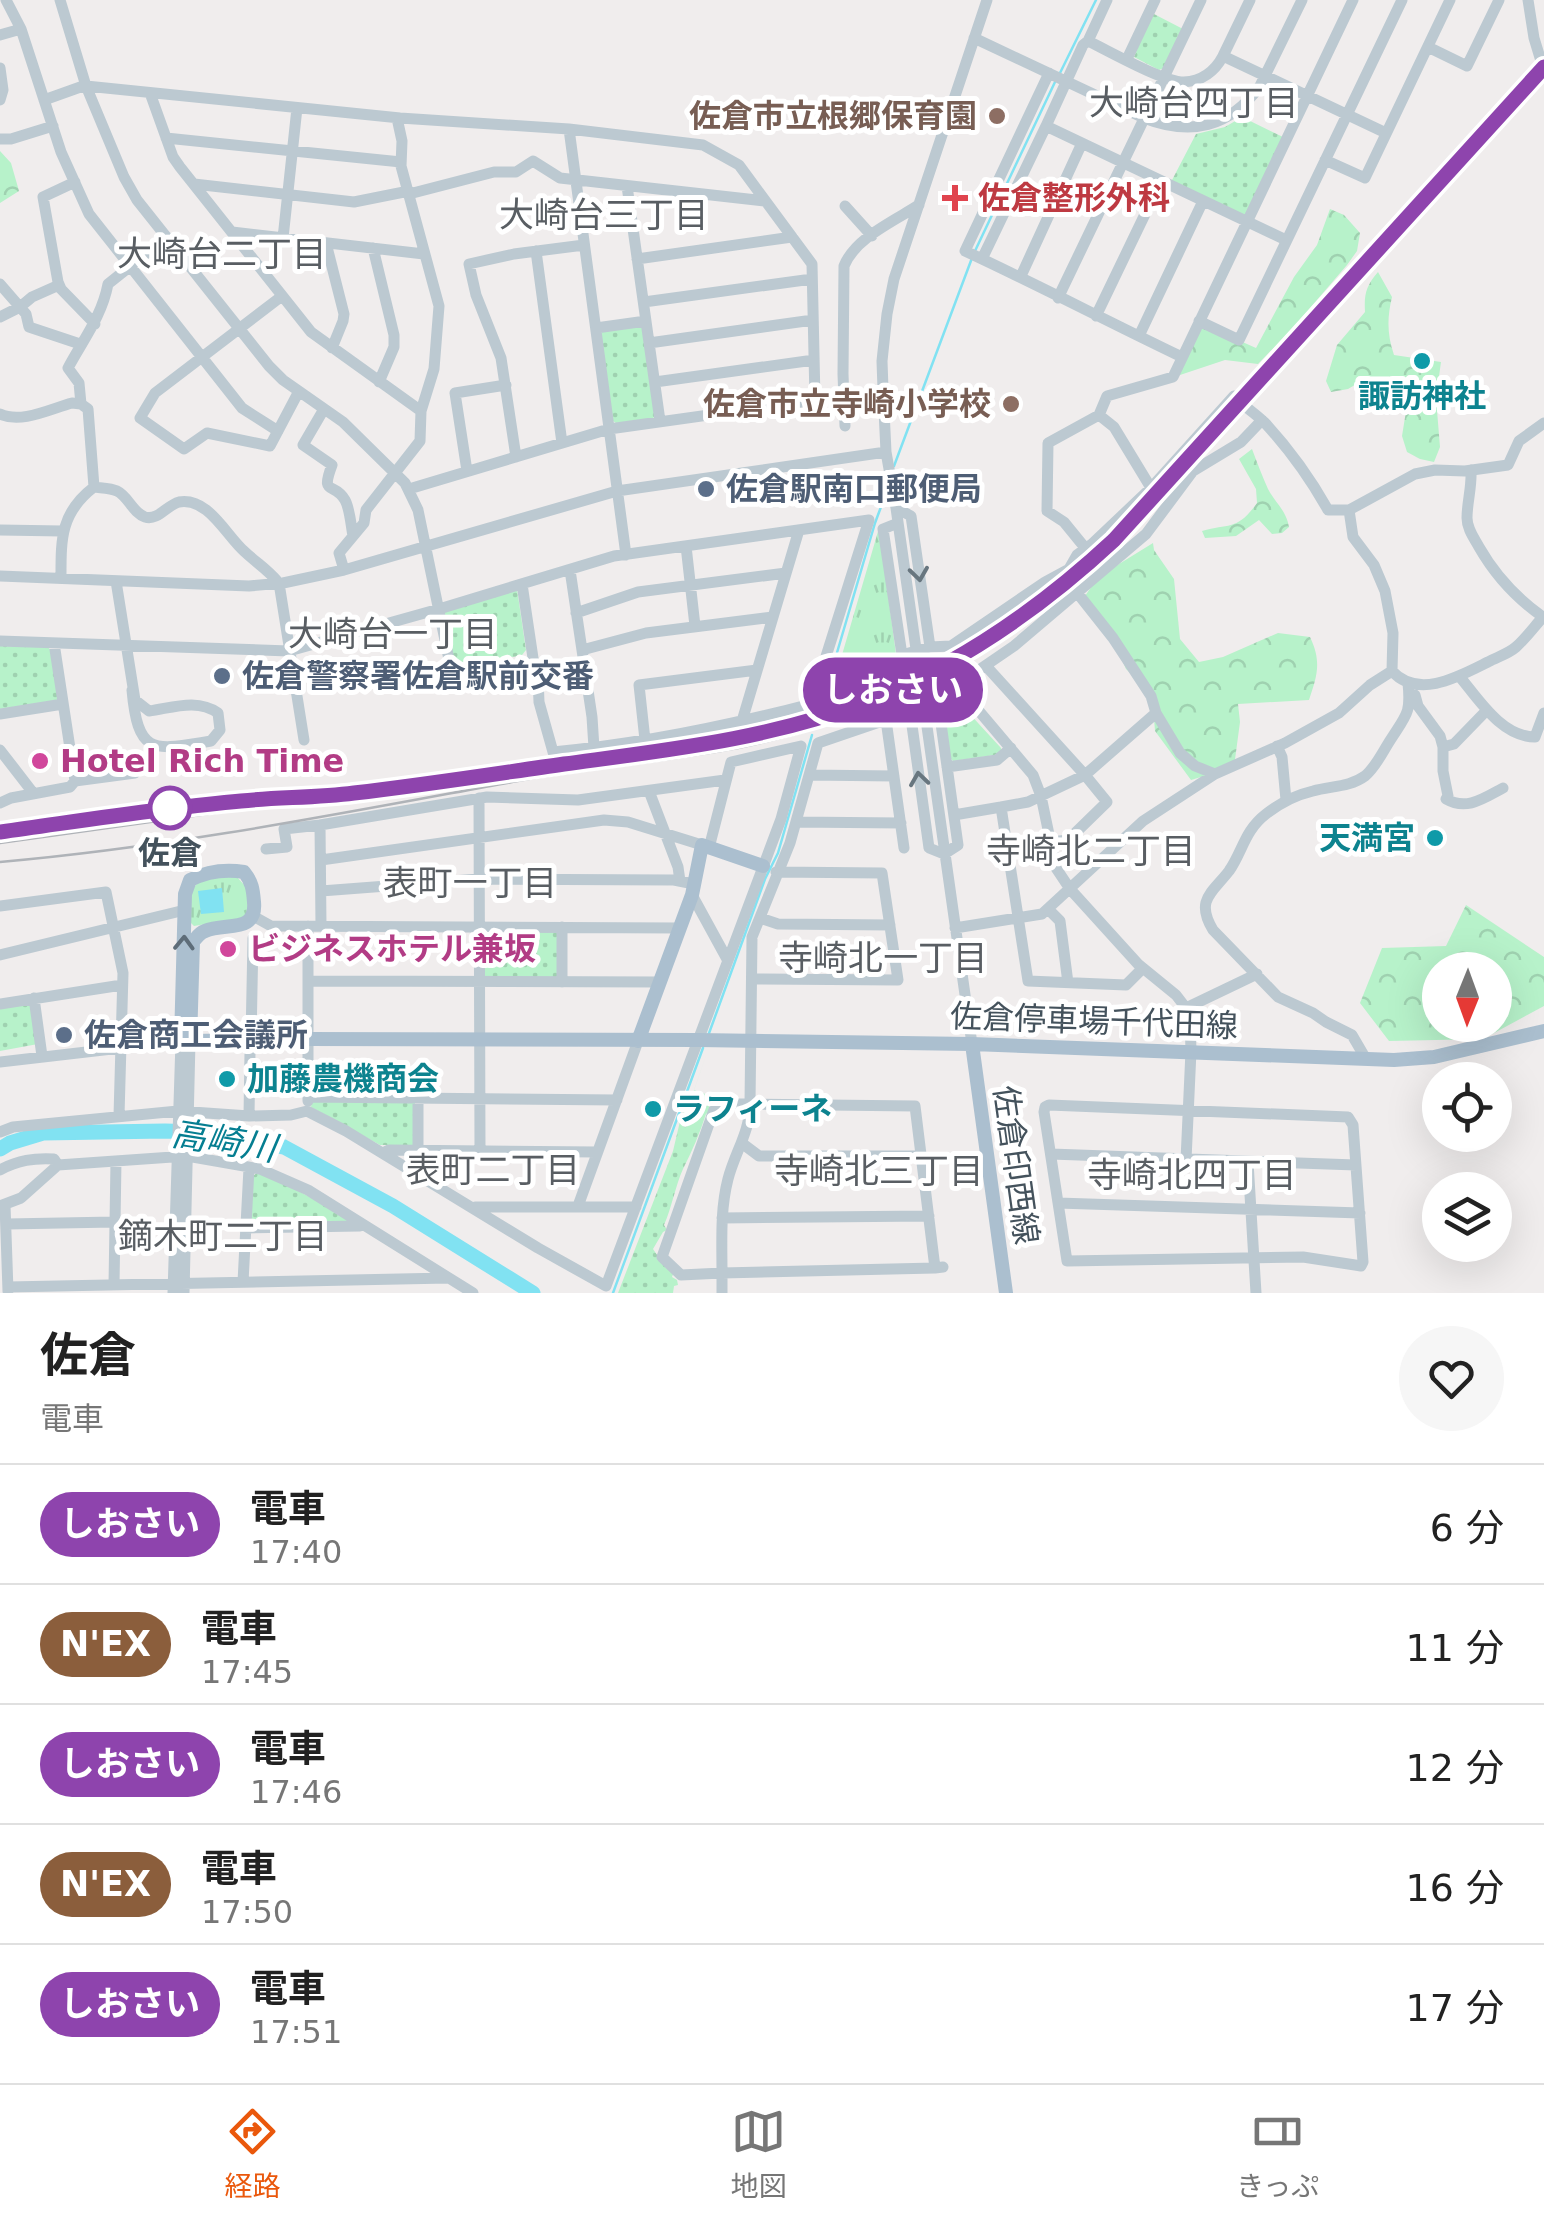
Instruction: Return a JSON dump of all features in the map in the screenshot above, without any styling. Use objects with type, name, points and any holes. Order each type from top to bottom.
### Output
[{"type":"main road","points":[[638,1041],[706,846],[763,866]]},
{"type":"main road","points":[[244,872],[252,882],[253,916],[245,924],[205,930],[193,942],[185,1041],[185,894],[190,880],[204,874],[244,872]]},
{"type":"main road","name":"佐倉停車場千代田線","points":[[185,1041],[250,1046],[308,1039],[752,1040],[1394,1060],[1434,1057],[1544,1031]]},
{"type":"main road","name":"佐倉印西線","points":[[972,1044],[1006,1293]]},
{"type":"street","points":[[6,0],[21,29],[52,126],[88,214],[242,408],[278,430]]},
{"type":"street","points":[[60,0],[86,85],[129,188],[270,366],[283,380],[344,422],[408,489],[418,510],[452,674]]},
{"type":"street","points":[[972,1044],[886,452],[882,375],[883,338],[894,280],[987,0]]},
{"type":"street","points":[[982,259],[1107,0]]},
{"type":"street","points":[[1127,59],[1155,0]]},
{"type":"street","points":[[1058,298],[1201,0]]},
{"type":"street","points":[[1088,40],[1164,77],[1182,82],[1200,78],[1210,73],[1223,56],[1250,0]]},
{"type":"street","points":[[974,38],[1144,118],[1184,129],[1215,123],[1244,105],[1266,76],[1302,0]]},
{"type":"street","points":[[1086,549],[1064,522],[1048,511],[1048,444],[1099,415],[1106,396],[1174,377],[1353,0]]},
{"type":"street","points":[[1199,321],[1239,340],[1402,0]]},
{"type":"street","points":[[1325,160],[1365,178],[1449,4],[1432,0]]},
{"type":"street","points":[[1428,47],[1467,66],[1498,0]]},
{"type":"street","points":[[1528,0],[1544,70]]},
{"type":"street","points":[[0,34],[21,29]]},
{"type":"street","points":[[1223,56],[1386,134]]},
{"type":"street","points":[[0,68],[0,100]]},
{"type":"street","points":[[1049,73],[965,252],[1182,357]]},
{"type":"street","points":[[44,100],[86,85],[397,118],[569,129],[703,144],[739,165],[812,264],[815,400]]},
{"type":"street","points":[[150,93],[173,157],[311,332],[421,412]]},
{"type":"street","points":[[283,238],[297,108]]},
{"type":"street","points":[[344,570],[340,552],[364,523],[366,510],[420,441],[421,412],[434,369],[439,306],[401,162],[397,118]]},
{"type":"street","points":[[0,140],[52,126]]},
{"type":"street","points":[[1046,126],[1286,240]]},
{"type":"street","points":[[569,129],[626,554]]},
{"type":"street","points":[[166,138],[401,162]]},
{"type":"street","points":[[1021,276],[1082,144]]},
{"type":"street","points":[[194,184],[354,202],[494,172],[516,172],[534,161],[560,178],[765,200]]},
{"type":"street","points":[[1096,316],[1161,181]]},
{"type":"street","points":[[74,182],[43,196],[59,286],[95,324]]},
{"type":"street","points":[[627,186],[660,421]]},
{"type":"street","points":[[1138,336],[1203,201]]},
{"type":"street","points":[[845,426],[844,266],[849,254],[919,204]]},
{"type":"street","points":[[845,206],[872,236]]},
{"type":"street","points":[[232,232],[424,254]]},
{"type":"street","points":[[81,404],[79,383],[68,368],[95,324],[108,284],[166,237]]},
{"type":"street","points":[[638,259],[792,237]]},
{"type":"street","points":[[326,243],[344,314],[332,348]]},
{"type":"street","points":[[516,457],[502,358],[476,295],[469,264],[584,245]]},
{"type":"street","points":[[373,248],[394,335],[394,347],[379,382]]},
{"type":"street","points":[[536,251],[562,443]]},
{"type":"street","points":[[644,302],[812,279]]},
{"type":"street","points":[[0,284],[26,314],[29,327],[80,344]]},
{"type":"street","points":[[0,317],[59,286]]},
{"type":"street","points":[[282,296],[155,393],[140,418],[184,448],[207,433],[270,446],[300,392]]},
{"type":"street","points":[[650,343],[813,320]]},
{"type":"street","points":[[596,328],[646,321]]},
{"type":"street","points":[[655,382],[814,360]]},
{"type":"street","points":[[467,472],[456,393],[506,385]]},
{"type":"street","points":[[408,489],[609,428],[844,396]]},
{"type":"street","points":[[902,654],[951,646],[1069,569],[1077,555],[1151,488],[1234,396],[1287,447],[1328,510],[1349,510],[1415,474],[1508,465],[1519,441],[1544,423]]},
{"type":"street","points":[[0,414],[17,418],[72,402],[88,409],[94,487]]},
{"type":"street","points":[[324,409],[303,445],[332,465],[327,485],[345,500],[353,536]]},
{"type":"street","points":[[1099,415],[1114,427],[1151,488]]},
{"type":"street","points":[[722,1293],[722,1218],[729,1177],[750,1123],[752,937],[796,822],[818,742],[938,702],[1146,534],[1193,472],[1241,442],[1262,420]]},
{"type":"street","points":[[0,576],[249,586],[279,583],[344,570],[618,491],[886,452]]},
{"type":"street","points":[[1349,510],[1353,537],[1374,566],[1385,592],[1393,633],[1392,671],[1411,683],[1444,682],[1460,677],[1512,650],[1543,617],[1491,568],[1468,527],[1471,470]]},
{"type":"street","points":[[61,578],[62,531],[82,496],[94,487],[118,491],[147,518],[156,518],[178,502],[206,510],[279,583],[304,740]]},
{"type":"street","points":[[896,508],[911,516],[930,648]]},
{"type":"street","points":[[0,641],[289,651],[626,554],[869,520],[812,704]]},
{"type":"street","points":[[522,584],[539,702],[553,752],[644,740],[816,706],[865,691],[905,671],[883,529],[898,523]]},
{"type":"street","points":[[0,530],[62,531]]},
{"type":"street","points":[[742,720],[799,530]]},
{"type":"street","points":[[686,546],[696,626]]},
{"type":"street","points":[[1069,569],[1078,592],[1151,696],[1156,713],[1180,753],[1195,766],[1215,774]]},
{"type":"street","points":[[570,570],[594,748]]},
{"type":"street","points":[[576,612],[638,592],[786,574]]},
{"type":"street","points":[[116,580],[136,719],[148,743],[159,748],[211,741],[220,730],[218,712],[205,705],[148,711],[135,700],[132,690]]},
{"type":"street","points":[[582,650],[646,633],[773,616]]},
{"type":"street","points":[[54,642],[75,781]]},
{"type":"street","points":[[986,666],[1107,802],[1068,840],[1050,842]]},
{"type":"street","points":[[644,740],[638,685],[757,670]]},
{"type":"street","points":[[955,928],[1042,914],[1143,821],[1215,774],[1339,712],[1392,671]]},
{"type":"street","points":[[1460,677],[1502,725],[1531,738],[1544,714]]},
{"type":"street","points":[[1411,683],[1418,706],[1440,736],[1446,799],[1470,805],[1503,788]]},
{"type":"street","points":[[1366,1059],[1352,1035],[1278,997],[1213,930],[1206,899],[1230,869],[1252,826],[1286,800],[1346,784],[1367,774],[1410,705],[1411,683]]},
{"type":"street","points":[[957,685],[1033,775],[1056,868],[1070,889],[1186,1008],[1191,1051],[1186,1160]]},
{"type":"street","points":[[938,702],[958,845],[944,854]]},
{"type":"street","points":[[0,714],[64,704]]},
{"type":"street","points":[[1443,747],[1454,744],[1487,710]]},
{"type":"street","points":[[910,711],[929,848],[944,854]]},
{"type":"street","points":[[954,814],[1028,802],[1085,775],[1156,713]]},
{"type":"street","points":[[886,720],[904,848]]},
{"type":"street","points":[[0,803],[70,787],[75,781],[135,774],[155,746]]},
{"type":"street","points":[[0,1132],[14,1127],[183,1111],[249,1116],[308,1111],[606,1286],[780,819],[801,746],[731,762],[706,846],[628,822],[604,820],[321,860]]},
{"type":"street","points":[[1277,746],[1282,757],[1286,800]]},
{"type":"street","points":[[947,767],[997,760],[1011,748]]},
{"type":"street","points":[[0,750],[34,794]]},
{"type":"street","points":[[809,775],[894,776]]},
{"type":"street","points":[[266,849],[287,847],[284,829],[479,798],[578,800],[725,780]]},
{"type":"street","points":[[649,791],[678,867],[727,959]]},
{"type":"street","points":[[479,798],[480,1150]]},
{"type":"street","points":[[1002,807],[1028,981],[1126,985],[1143,968]]},
{"type":"street","points":[[796,822],[901,823]]},
{"type":"street","points":[[308,1111],[308,980],[321,891],[320,825]]},
{"type":"street","points":[[752,979],[898,980],[882,873],[778,874],[763,866]]},
{"type":"street","points":[[321,891],[479,879],[689,887]]},
{"type":"street","points":[[0,906],[106,892],[123,973],[118,1116]]},
{"type":"street","points":[[1048,909],[1060,921],[1068,982]]},
{"type":"street","points":[[0,955],[185,910]]},
{"type":"street","points":[[253,916],[270,926],[680,928]]},
{"type":"street","points":[[760,918],[778,924],[890,925]]},
{"type":"street","points":[[562,927],[562,982]]},
{"type":"street","points":[[249,1116],[253,938]]},
{"type":"street","points":[[1186,1008],[1257,974]]},
{"type":"street","points":[[308,980],[660,982]]},
{"type":"street","points":[[0,1004],[122,985]]},
{"type":"street","points":[[34,998],[42,1056]]},
{"type":"street","points":[[0,1062],[185,1041],[179,1288]]},
{"type":"street","points":[[578,1206],[638,1041]]},
{"type":"street","points":[[308,1096],[616,1100]]},
{"type":"street","points":[[418,1098],[418,1150]]},
{"type":"street","points":[[716,1104],[750,1104],[915,1106],[939,1267],[681,1274],[662,1257],[716,1104]]},
{"type":"street","points":[[1044,1106],[1188,1110],[1348,1116],[1353,1125],[1361,1266],[1304,1257],[1067,1261],[1044,1106]]},
{"type":"street","points":[[742,1144],[760,1156],[922,1156]]},
{"type":"street","points":[[383,1153],[597,1152]]},
{"type":"street","points":[[1051,1154],[1356,1165]]},
{"type":"street","points":[[450,1278],[341,1288],[243,1282],[179,1288],[114,1285],[8,1290],[3,1206],[21,1198],[58,1165],[182,1156],[260,1169],[308,1190],[363,1226],[450,1278],[474,1293]]},
{"type":"street","points":[[0,1170],[22,1160],[43,1158],[54,1159],[58,1165]]},
{"type":"street","points":[[114,1285],[116,1161]]},
{"type":"street","points":[[1248,1162],[1256,1293]]},
{"type":"street","points":[[243,1282],[249,1168]]},
{"type":"street","points":[[1058,1203],[1360,1214]]},
{"type":"street","points":[[472,1207],[636,1207]]},
{"type":"street","points":[[722,1218],[929,1216]]},
{"type":"street","points":[[7,1224],[114,1222]]},
{"type":"street","points":[[244,1228],[363,1226]]},
{"type":"green space","points":[[1152,13],[1183,29],[1164,68],[1159,70],[1134,57]]},
{"type":"green space","points":[[1242,117],[1283,137],[1246,214],[1241,216],[1171,182],[1196,134],[1225,127]]},
{"type":"green space","points":[[0,151],[11,163],[19,191],[0,203]]},
{"type":"green space","points":[[1330,209],[1344,215],[1360,233],[1357,251],[1292,329],[1258,364],[1225,360],[1177,376],[1202,324],[1256,348],[1294,277],[1317,245]]},
{"type":"green space","points":[[1378,272],[1392,297],[1388,326],[1394,355],[1441,362],[1436,398],[1440,447],[1434,462],[1407,452],[1402,436],[1407,405],[1394,391],[1383,391],[1378,383],[1365,379],[1348,389],[1331,392],[1326,381],[1337,345],[1365,312],[1367,290]]},
{"type":"green space","points":[[640,324],[645,330],[656,416],[616,423],[601,333]]},
{"type":"green space","points":[[1252,449],[1289,527],[1272,534],[1259,520],[1236,536],[1205,538],[1202,531],[1238,522],[1257,503],[1256,489],[1239,459]]},
{"type":"green space","points":[[879,528],[898,669],[830,696]]},
{"type":"green space","points":[[1153,543],[1174,579],[1180,639],[1199,662],[1223,657],[1278,633],[1310,637],[1316,654],[1316,676],[1309,700],[1238,704],[1240,722],[1234,767],[1191,780],[1155,731],[1152,694],[1126,669],[1111,635],[1085,596],[1098,577]]},
{"type":"green space","points":[[517,589],[526,650],[522,655],[454,666],[443,614],[446,610]]},
{"type":"green space","points":[[0,646],[48,647],[57,700],[0,709]]},
{"type":"green space","points":[[956,699],[1001,751],[953,761],[950,758],[942,709]]},
{"type":"green space","points":[[236,876],[248,889],[248,912],[242,918],[194,926],[189,921],[190,906],[198,883]]},
{"type":"green space","points":[[1466,905],[1544,957],[1544,1006],[1512,1023],[1512,952],[1422,952],[1422,1040],[1389,1041],[1360,1003],[1382,948],[1446,946]]},
{"type":"green space","points":[[487,931],[557,932],[558,978],[486,978],[483,935]]},
{"type":"green space","points":[[28,1002],[32,1005],[38,1044],[0,1051],[0,1007]]},
{"type":"green space","points":[[694,1090],[711,1096],[712,1110],[706,1114],[680,1176],[664,1225],[667,1230],[653,1249],[666,1268],[674,1271],[672,1277],[678,1285],[673,1293],[618,1293],[673,1151],[681,1117]]},
{"type":"green space","points":[[312,1102],[415,1102],[414,1145],[380,1145],[311,1107]]},
{"type":"green space","points":[[260,1170],[348,1221],[255,1224],[251,1218],[253,1176]]},
{"type":"water","points":[[222,888],[224,912],[201,914],[198,891]]},
{"type":"waterway","points":[[1059,75],[1096,0]]},
{"type":"waterway","points":[[975,251],[1055,82]]},
{"type":"waterway","points":[[894,466],[972,258]]},
{"type":"waterway","points":[[824,697],[888,488]]},
{"type":"waterway","points":[[708,1036],[778,853],[812,735]]},
{"type":"waterway","points":[[613,1293],[703,1048]]},
{"type":"waterway","name":"高崎川","points":[[0,1149],[43,1133],[165,1131],[200,1132],[284,1147],[393,1206],[533,1293]]},
{"type":"railway","points":[[0,862],[193,838],[540,777],[738,748],[808,730],[876,706],[973,657],[1032,617],[1085,573],[1157,501],[1373,264]]},
{"type":"railway","points":[[0,843],[422,784]]},
{"type":"train","name":"しおさい","points":[[0,832],[170,808],[354,794],[705,744],[770,732],[834,713],[930,673],[1024,616],[1114,540],[1544,67]]},
{"type":"place","name":"佐倉市立根郷保育園","points":[[997,116]]},
{"type":"place","name":"佐倉整形外科","points":[[955,198]]},
{"type":"place","name":"諏訪神社","points":[[1422,361]]},
{"type":"place","name":"佐倉市立寺崎小学校","points":[[1011,404]]},
{"type":"place","name":"佐倉駅南口郵便局","points":[[706,489]]},
{"type":"place","name":"佐倉警察署佐倉駅前交番","points":[[222,676]]},
{"type":"place","name":"Hotel Rich Time","points":[[40,761]]},
{"type":"place","name":"佐倉","points":[[170,808]]},
{"type":"place","name":"天満宮","points":[[1435,838]]},
{"type":"place","name":"ビジネスホテル兼坂","points":[[228,949]]},
{"type":"place","name":"佐倉商工会議所","points":[[64,1035]]},
{"type":"place","name":"加藤農機商会","points":[[227,1079]]},
{"type":"place","name":"ラフィーネ","points":[[653,1109]]},
{"type":"district","name":"大崎台四丁目","points":[[1194,103]]},
{"type":"district","name":"大崎台三丁目","points":[[604,215]]},
{"type":"district","name":"大崎台二丁目","points":[[222,254]]},
{"type":"district","name":"大崎台一丁目","points":[[393,634]]},
{"type":"district","name":"寺崎北二丁目","points":[[1091,851]]},
{"type":"district","name":"表町一丁目","points":[[470,883]]},
{"type":"district","name":"寺崎北一丁目","points":[[883,958]]},
{"type":"district","name":"表町二丁目","points":[[493,1170]]},
{"type":"district","name":"寺崎北三丁目","points":[[879,1171]]},
{"type":"district","name":"寺崎北四丁目","points":[[1192,1175]]},
{"type":"district","name":"鏑木町二丁目","points":[[223,1236]]}]
